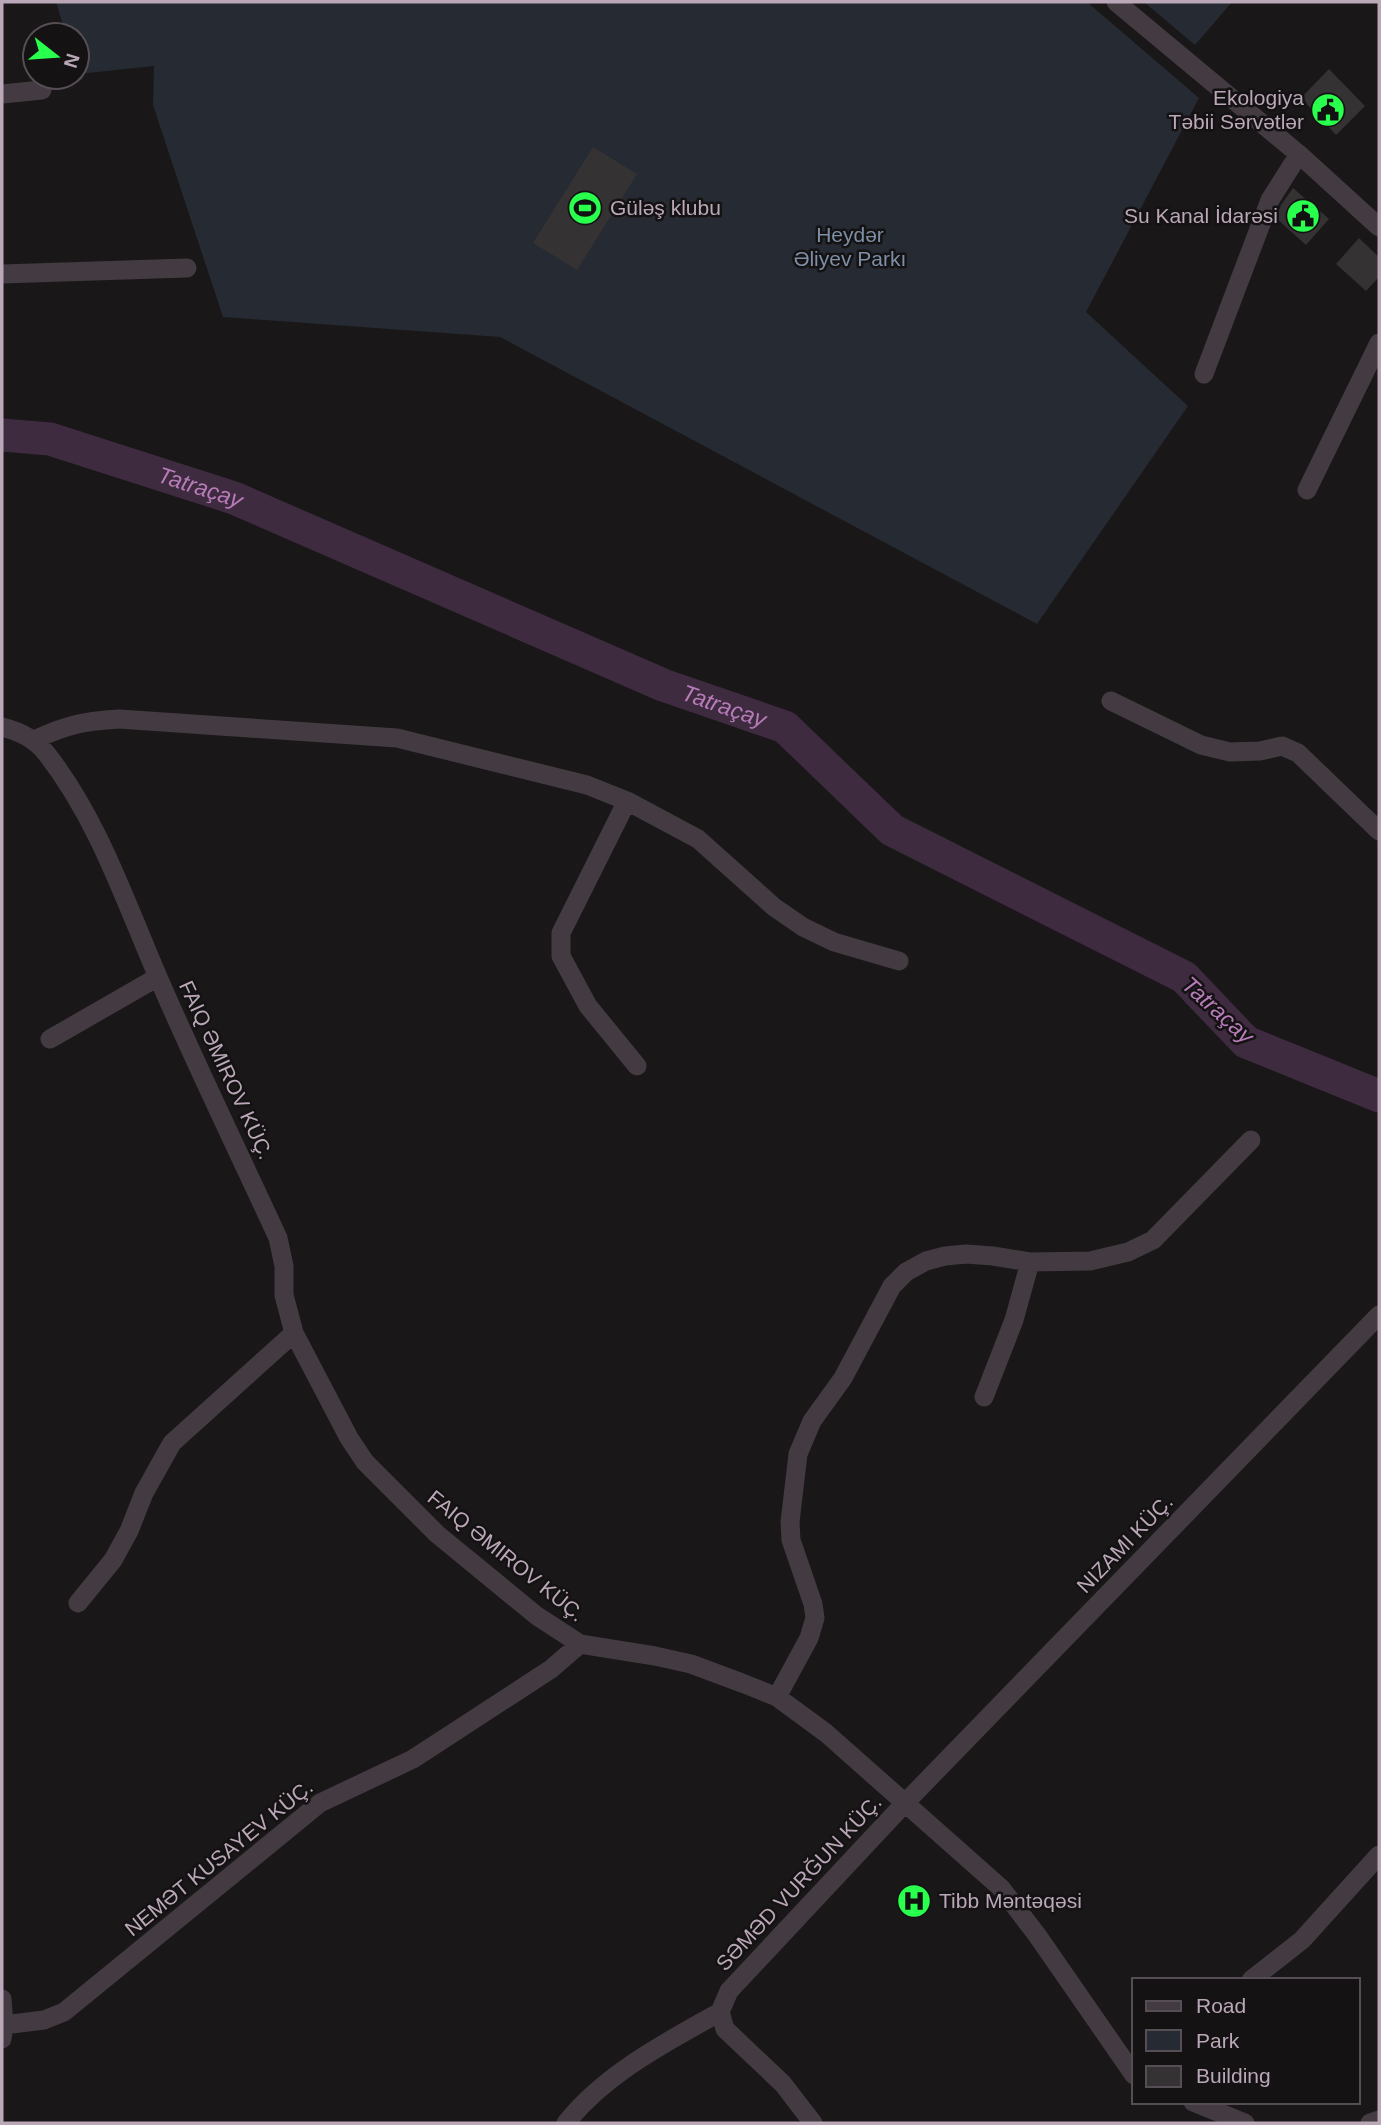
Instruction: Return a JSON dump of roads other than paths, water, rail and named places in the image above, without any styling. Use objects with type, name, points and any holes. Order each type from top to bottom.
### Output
[{"type":"street","points":[[1116,2],[1299,154],[1379,227]]},
{"type":"street","points":[[2,94],[32,91]]},
{"type":"street","points":[[1204,374],[1270,200],[1299,154]]},
{"type":"street","points":[[2,274],[187,268]]},
{"type":"street","points":[[1307,489],[1379,343]]},
{"type":"street","points":[[1111,701],[1201,745],[1230,752],[1260,751],[1282,746],[1298,753],[1379,831]]},
{"type":"street","points":[[2,727],[34,740],[65,726],[90,720],[119,719],[397,738],[587,785],[627,801],[698,839],[774,907],[803,927],[835,942],[898,961]]},
{"type":"street","name":"FAIQ ƏMIROV KÜÇ.","points":[[34,740],[54,764],[119,881],[158,977],[278,1238],[284,1266],[284,1295],[294,1333],[349,1438],[365,1462],[437,1534],[537,1616],[580,1644],[691,1664],[777,1698],[826,1734],[1001,1888],[1131,2065]]},
{"type":"street","points":[[627,801],[561,933],[561,956],[588,1006],[637,1066]]},
{"type":"street","points":[[50,1039],[158,977]]},
{"type":"street","points":[[777,1698],[809,1638],[815,1618],[813,1604],[791,1540],[790,1522],[798,1454],[811,1421],[843,1378],[892,1286],[906,1272],[926,1261],[966,1254],[1030,1262],[1090,1261],[1128,1252],[1153,1240],[1251,1140]]},
{"type":"street","points":[[984,1397],[1014,1320],[1030,1262]]},
{"type":"street","name":"NIZAMI KÜÇ.","points":[[904,1804],[1379,1315]]},
{"type":"street","points":[[78,1603],[113,1560],[129,1531],[144,1493],[172,1443],[294,1333]]},
{"type":"street","name":"NEMƏT KUSAYEV KÜÇ.","points":[[3,2032],[64,2012],[320,1803],[413,1759],[551,1669],[580,1644]]},
{"type":"street","name":"SƏMƏD VURĞUN KÜÇ.","points":[[720,2012],[729,1991],[748,1969],[904,1804]]},
{"type":"street","points":[[1254,1978],[1303,1940],[1379,1854]]},
{"type":"street","points":[[2,1999],[3,2032]]},
{"type":"street","points":[[566,2123],[578,2108],[610,2079],[673,2038],[720,2012],[725,2029],[783,2084],[813,2123]]},
{"type":"street","points":[[1198,2104],[1245,2123]]},
{"type":"street","points":[[1370,2123],[1379,2119]]},
{"type":"waterway","name":"Tatraçay","points":[[2,435],[50,439],[234,498],[663,685],[785,727],[892,830],[1184,977],[1246,1042],[1379,1096]]},
{"type":"place","name":"Ekologiya Təbii Sərvətlər","points":[[1328,110]]},
{"type":"place","name":"Güləş klubu","points":[[585,208]]},
{"type":"place","name":"Su Kanal İdarəsi","points":[[1303,216]]},
{"type":"place","name":"Tibb Məntəqəsi","points":[[914,1901]]},
{"type":"park label","name":"Heydər Əliyev Parkı","points":[[850,247]]}]
